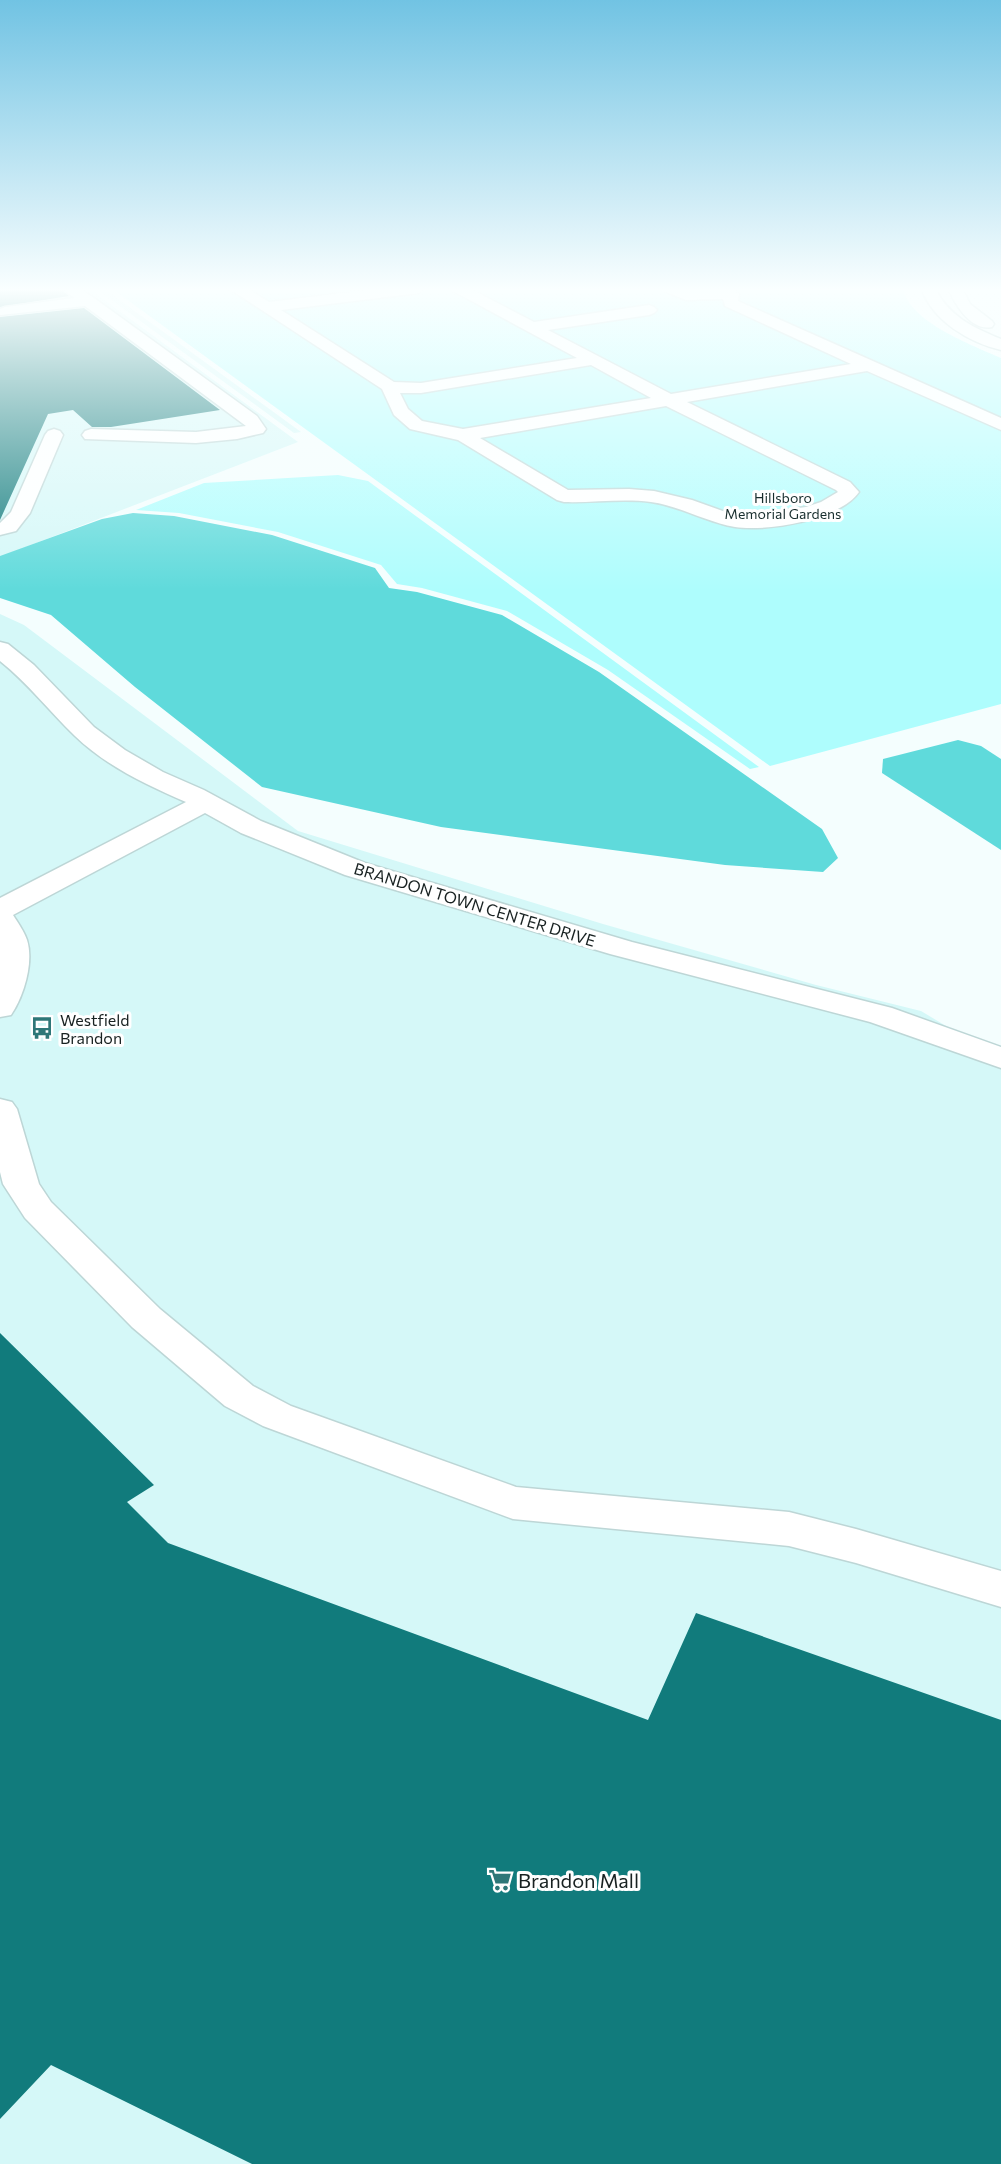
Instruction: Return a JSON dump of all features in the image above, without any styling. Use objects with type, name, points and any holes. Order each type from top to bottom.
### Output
[{"type":"street","points":[[91,435],[237,435],[257,429],[251,420],[209,389]]},
{"type":"street","points":[[390,389],[393,404],[403,417],[423,430],[463,435],[738,389]]},
{"type":"street","points":[[463,435],[564,496],[582,498],[636,494],[662,498],[736,521],[781,518],[828,507],[843,500],[849,492],[843,486],[648,389]]},
{"type":"street","points":[[919,389],[1001,425]]},
{"type":"street","points":[[0,529],[9,527],[20,513],[54,435]]},
{"type":"street","name":"BRANDON TOWN CENTER DRIVE","points":[[0,649],[31,675],[85,732],[116,756],[148,775],[251,827],[355,869],[621,948],[881,1015],[1001,1058]]},
{"type":"street","points":[[0,910],[205,802]]},
{"type":"street","points":[[0,918],[5,924],[14,947],[16,962],[0,1008]]},
{"type":"street","points":[[0,1109],[21,1184],[38,1210],[146,1318],[239,1396],[277,1416],[513,1503],[789,1529],[856,1546],[1001,1589]]},
{"type":"shaded area","points":[[0,389],[226,389],[298,442],[0,557]]},
{"type":"shaded area","points":[[234,389],[242,389],[301,432],[294,433]]},
{"type":"shaded area","points":[[133,513],[174,516],[272,535],[375,568],[389,588],[417,592],[502,615],[599,672],[822,829],[838,858],[823,872],[725,865],[441,827],[262,787],[135,687],[51,615],[0,598],[0,556],[102,519]]},
{"type":"shaded area","points":[[0,614],[24,625],[298,831],[603,924],[816,985],[921,1011],[1001,1059],[1001,2164],[0,2164]]},
{"type":"shaded area","points":[[958,740],[981,746],[1001,759],[1001,850],[882,773],[883,759]]},
{"type":"green space","name":"Hillsboro Memorial Gardens","points":[[250,389],[1001,389],[1001,704],[770,766]]},
{"type":"green space","points":[[338,475],[368,481],[759,767],[750,769],[608,670],[507,611],[422,588],[397,584],[381,565],[278,532],[179,513],[136,510],[204,483]]},
{"type":"building","points":[[0,389],[192,389],[220,410],[111,427],[92,427],[73,410],[48,414],[0,520]]},
{"type":"building","name":"Brandon Mall","points":[[0,1333],[154,1485],[127,1502],[168,1543],[648,1720],[696,1613],[1001,1720],[1001,2164],[252,2164],[51,2065],[0,2119]]},
{"type":"place","name":"Westfield Brandon","points":[[42,1028]]},
{"type":"place","name":"Brandon Mall","points":[[500,1880]]}]
